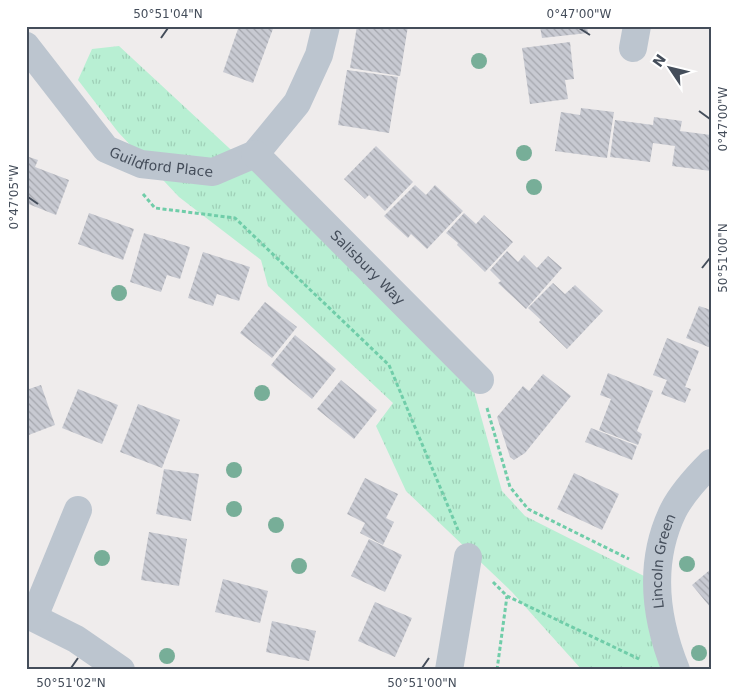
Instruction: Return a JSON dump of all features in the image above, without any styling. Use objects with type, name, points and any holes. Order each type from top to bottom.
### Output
[{"type":"street","name":"Guildford Place","points":[[26,46],[106,149],[141,164],[213,172],[256,154],[297,103],[319,55],[326,26]]},
{"type":"street","name":"Salisbury Way","points":[[256,154],[480,380]]},
{"type":"street","name":"Lincoln Green","points":[[676,670],[666,645],[660,621],[657,603],[657,572],[662,544],[674,510],[695,479],[711,463]]},
{"type":"street","points":[[78,510],[30,616],[76,639],[121,670]]},
{"type":"street","points":[[449,670],[468,557]]},
{"type":"path","points":[[143,194],[155,208],[234,218],[389,365],[468,557],[507,596],[645,662]]},
{"type":"path","points":[[480,380],[510,487],[528,508],[657,572]]},
{"type":"path","points":[[496,670],[507,596]]},
{"type":"green space","points":[[119,46],[271,187],[473,388],[502,491],[525,516],[646,577],[666,670],[582,670],[512,592],[406,491],[376,426],[393,403],[268,286],[261,260],[179,197],[118,132],[78,80],[92,49]]},
{"type":"building","points":[[239,26],[274,26],[253,83],[223,72]]},
{"type":"building","points":[[357,26],[408,26],[400,76],[350,68]]},
{"type":"building","points":[[540,26],[587,26],[588,33],[542,38]]},
{"type":"building","points":[[570,42],[574,79],[565,80],[568,99],[530,104],[522,48]]},
{"type":"building","points":[[347,70],[398,77],[389,133],[338,125]]},
{"type":"building","points":[[581,108],[614,112],[607,158],[555,151],[561,112],[580,115]]},
{"type":"building","points":[[654,117],[682,121],[680,131],[711,135],[711,171],[672,166],[675,146],[653,143],[650,162],[610,157],[615,120],[653,125]]},
{"type":"building","points":[[376,146],[413,182],[385,211],[369,195],[365,199],[344,179]]},
{"type":"building","points":[[26,156],[38,160],[35,167],[69,180],[56,215],[26,203]]},
{"type":"building","points":[[415,185],[426,195],[435,185],[463,211],[427,249],[411,234],[408,238],[384,216]]},
{"type":"building","points":[[89,213],[134,229],[123,260],[78,244]]},
{"type":"building","points":[[464,213],[476,224],[484,215],[513,242],[485,272],[446,233]]},
{"type":"building","points":[[144,233],[190,247],[180,279],[167,275],[161,292],[130,282]]},
{"type":"building","points":[[507,251],[518,262],[524,255],[537,268],[548,256],[562,268],[526,309],[498,283],[501,281],[490,270]]},
{"type":"building","points":[[203,252],[250,267],[239,301],[217,294],[213,306],[188,298]]},
{"type":"building","points":[[553,283],[565,294],[575,285],[603,311],[567,349],[539,322],[541,320],[528,308]]},
{"type":"building","points":[[265,302],[297,327],[272,358],[240,333]]},
{"type":"building","points":[[699,306],[711,310],[711,348],[686,338]]},
{"type":"building","points":[[295,335],[336,369],[312,399],[271,365]]},
{"type":"building","points":[[667,338],[699,351],[685,387],[691,389],[685,403],[661,394],[667,380],[653,375]]},
{"type":"building","points":[[608,373],[653,391],[637,431],[642,434],[638,445],[599,430],[611,399],[600,395]]},
{"type":"building","points":[[543,374],[571,396],[525,453],[514,460],[510,457],[497,417],[523,386],[529,391]]},
{"type":"building","points":[[341,380],[377,410],[354,439],[317,409]]},
{"type":"building","points":[[41,385],[55,425],[26,436],[26,390]]},
{"type":"building","points":[[78,389],[118,405],[102,444],[62,428]]},
{"type":"building","points":[[138,404],[180,420],[162,468],[120,452]]},
{"type":"building","points":[[591,428],[637,446],[632,460],[585,442]]},
{"type":"building","points":[[164,469],[199,474],[191,521],[156,514]]},
{"type":"building","points":[[574,473],[619,494],[602,530],[557,509]]},
{"type":"building","points":[[365,478],[398,494],[386,518],[394,522],[383,545],[360,533],[365,523],[347,514]]},
{"type":"building","points":[[149,532],[187,539],[179,586],[141,580]]},
{"type":"building","points":[[369,539],[402,555],[385,592],[351,576]]},
{"type":"building","points":[[711,569],[711,608],[692,585]]},
{"type":"building","points":[[223,579],[268,591],[260,623],[215,612]]},
{"type":"building","points":[[375,602],[412,618],[395,657],[358,641]]},
{"type":"building","points":[[272,621],[316,631],[309,661],[266,652]]}]
